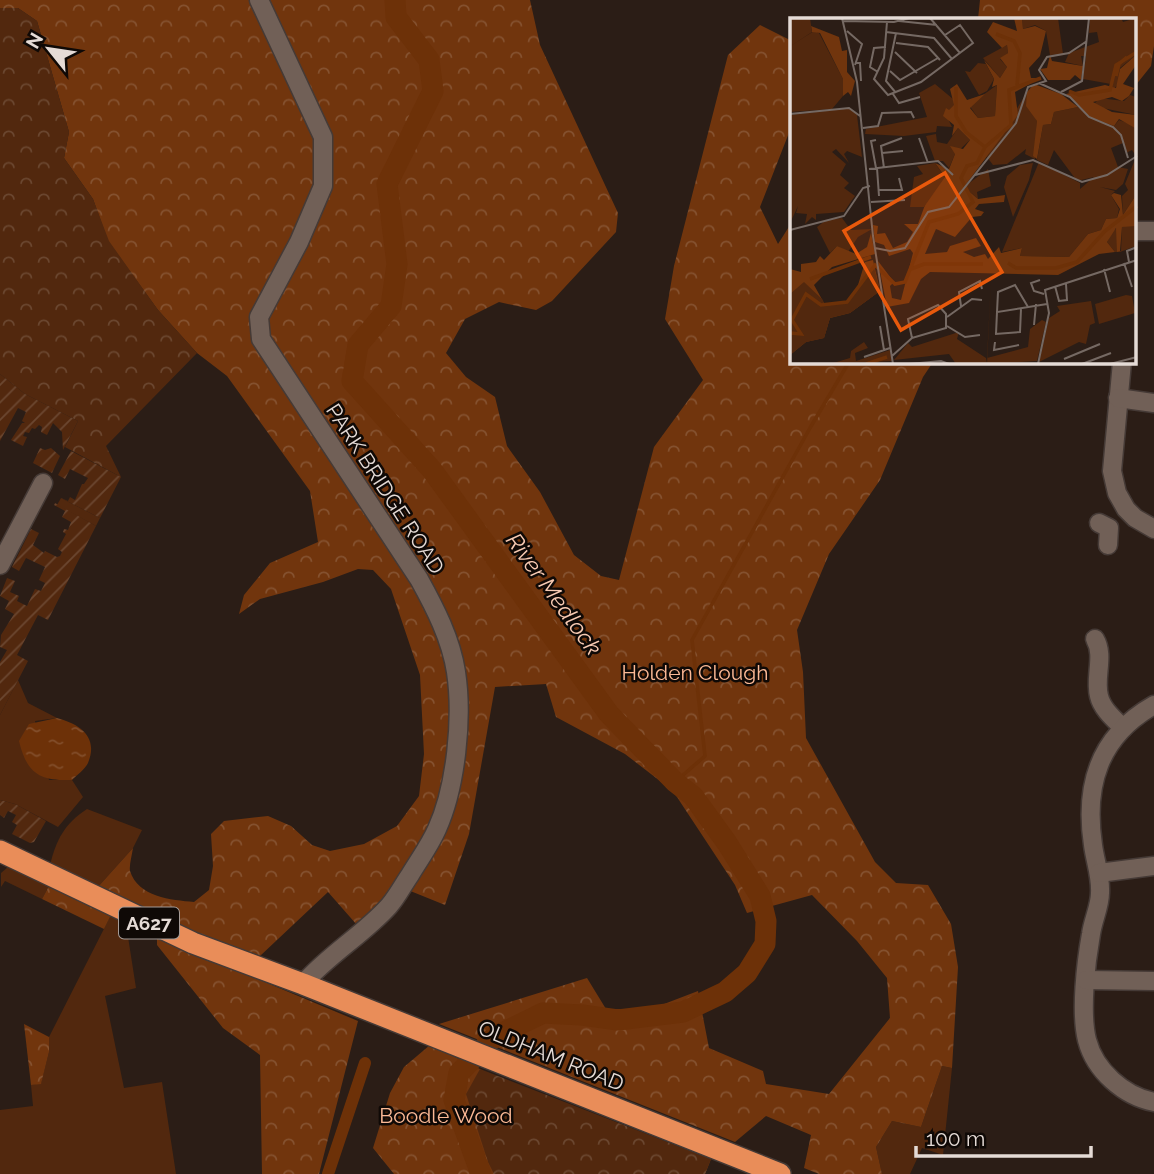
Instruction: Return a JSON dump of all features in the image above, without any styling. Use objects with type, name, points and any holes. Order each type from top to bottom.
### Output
[{"type":"highway","name":"A627","points":[[0,851],[193,943],[303,984]]},
{"type":"highway","name":"OLDHAM ROAD","points":[[303,984],[780,1174]]},
{"type":"street","name":"PARK BRIDGE ROAD","points":[[259,0],[323,137],[323,186],[299,242],[259,317],[261,339],[419,579],[442,621],[456,671],[458,708],[453,776],[438,828],[391,904],[369,927],[321,963],[303,984]]},
{"type":"street","points":[[1136,231],[1154,231]]},
{"type":"street","points":[[1122,364],[1112,471],[1117,493],[1126,509],[1154,529]]},
{"type":"street","points":[[1118,398],[1154,403]]},
{"type":"street","points":[[0,565],[43,482]]},
{"type":"street","points":[[1105,532],[1126,509]]},
{"type":"street","points":[[1102,643],[1099,697],[1107,712],[1123,728]]},
{"type":"street","points":[[1154,705],[1123,728],[1106,749],[1091,788],[1093,846],[1100,894],[1088,950],[1086,979],[1086,1038],[1092,1054],[1111,1080],[1128,1093],[1154,1102]]},
{"type":"street","points":[[1099,873],[1154,866]]},
{"type":"street","points":[[1086,979],[1154,981]]},
{"type":"green space","name":"Holden Clough","points":[[0,0],[530,0],[540,45],[618,213],[616,232],[552,301],[536,310],[499,302],[465,319],[446,353],[466,377],[495,397],[507,446],[540,492],[574,555],[601,576],[619,580],[654,447],[703,380],[665,319],[674,266],[728,55],[760,25],[790,40],[790,130],[760,207],[778,244],[790,225],[790,364],[932,364],[923,377],[880,480],[829,554],[797,630],[803,672],[806,738],[875,862],[896,883],[928,885],[951,924],[958,967],[952,1068],[942,1066],[921,1127],[892,1121],[876,1147],[882,1174],[819,1174],[804,1168],[811,1135],[766,1116],[735,1142],[439,1024],[587,978],[606,1009],[651,1009],[698,991],[709,1048],[763,1071],[766,1084],[829,1094],[890,1018],[887,978],[857,941],[812,895],[747,913],[735,885],[673,791],[625,754],[556,717],[546,684],[495,687],[469,834],[445,905],[398,886],[357,925],[328,892],[260,956],[158,919],[97,888],[133,848],[130,871],[140,887],[156,896],[194,902],[209,890],[213,866],[211,834],[224,821],[268,816],[291,826],[312,845],[330,851],[364,844],[397,826],[419,796],[424,754],[420,675],[391,589],[373,570],[358,569],[323,582],[260,599],[239,614],[244,595],[270,563],[318,542],[310,491],[227,376],[197,353],[158,310],[108,241],[93,199],[64,158],[69,132],[37,21],[18,8],[0,8]]},
{"type":"green space","points":[[980,0],[1154,0],[1151,66],[1136,85],[1136,18],[978,18]]},
{"type":"green space","points":[[0,8],[18,8],[37,21],[69,132],[64,158],[93,199],[109,241],[158,310],[197,353],[106,446],[121,477],[65,447],[78,421],[25,394],[0,374]]},
{"type":"green space","points":[[0,374],[25,394],[78,421],[63,450],[62,432],[53,423],[47,435],[41,432],[42,427],[39,425],[29,433],[25,432],[23,436],[27,437],[23,446],[11,440],[22,423],[25,423],[22,421],[26,412],[18,408],[0,441]]},
{"type":"green space","points":[[40,448],[51,448],[60,456],[52,473],[33,463]]},
{"type":"green space","points":[[71,451],[121,477],[100,518],[61,498],[68,501],[70,497],[75,500],[82,484],[88,478],[70,469],[65,479],[58,475]]},
{"type":"green space","points":[[61,498],[100,518],[96,526],[57,505]]},
{"type":"green space","points":[[55,503],[96,526],[48,620],[38,615],[17,655],[28,661],[0,715],[0,662],[7,650],[0,647],[1,635],[14,614],[5,609],[9,601],[0,596],[7,578],[15,581],[10,592],[19,596],[17,601],[27,606],[35,589],[41,591],[45,583],[39,580],[45,567],[26,558],[19,571],[12,567],[31,529],[39,533],[33,545],[44,553],[45,551],[60,556],[62,552],[58,549],[66,534],[63,532],[64,529],[68,530],[71,522],[62,517],[65,511],[54,505]]},
{"type":"green space","points":[[18,680],[28,703],[57,718],[35,721],[49,780],[72,780],[83,797],[58,827],[15,804],[0,800],[0,715]]},
{"type":"green space","points":[[0,800],[15,804],[46,821],[34,842],[30,843],[12,834],[17,825],[12,822],[16,815],[8,811],[4,818],[0,815]]},
{"type":"green space","points":[[87,809],[142,830],[133,848],[97,888],[50,865],[62,833]]},
{"type":"green space","points":[[8,867],[49,886],[42,899],[5,881],[1,887],[1,873]]},
{"type":"green space","points":[[49,886],[111,915],[104,929],[42,899]]},
{"type":"green space","points":[[111,915],[126,924],[136,988],[105,996],[124,1088],[162,1082],[176,1174],[0,1174],[0,1110],[33,1106],[31,1085],[41,1083],[49,1052],[49,1037]]},
{"type":"green space","name":"Boodle Wood","points":[[157,937],[358,1021],[319,1174],[262,1174],[260,1055],[223,1028],[157,945]]},
{"type":"green space","points":[[24,1024],[49,1037],[49,1052],[41,1084],[31,1085]]},
{"type":"green space","name":"Boodle Wood","points":[[430,1045],[480,1069],[570,1123],[711,1159],[705,1174],[394,1174],[373,1148],[390,1093],[404,1067]]},
{"type":"green space","points":[[942,1066],[952,1068],[943,1155],[922,1148],[910,1174],[882,1174],[876,1147],[892,1121],[921,1127]]},
{"type":"green space","points":[[480,1069],[711,1159],[705,1174],[494,1174],[466,1094]]},
{"type":"water","points":[[57,718],[79,728],[89,738],[91,745],[88,763],[72,780],[51,779],[36,773],[26,761],[19,741],[29,724]]},
{"type":"waterway","name":"River Medlock","points":[[395,0],[396,17],[429,60],[433,91],[387,184],[397,264],[391,306],[358,345],[352,381],[432,470],[609,714],[675,782],[693,796],[760,896],[766,921],[765,944],[747,973],[725,992],[683,1012],[618,1020],[543,1013],[494,1037],[459,1073],[454,1100],[481,1174]]},
{"type":"waterway","points":[[675,782],[705,756],[692,640],[848,364]]},
{"type":"waterway","points":[[328,1174],[365,1063]]}]
